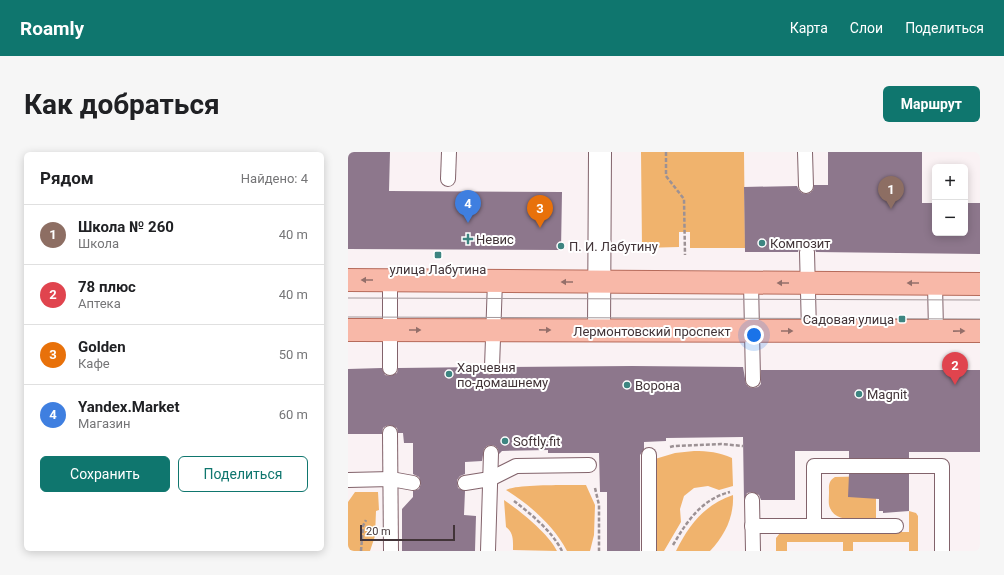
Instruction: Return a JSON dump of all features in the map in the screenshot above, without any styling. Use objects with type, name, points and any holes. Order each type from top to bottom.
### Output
[{"type":"main road","points":[[348,280],[980,284]]},
{"type":"main road","name":"Лермонтовский проспект","points":[[348,330],[980,331]]},
{"type":"street","points":[[599,330],[600,152]]},
{"type":"lane","points":[[448,179],[449,152]]},
{"type":"lane","points":[[806,152],[806,186]]},
{"type":"lane","points":[[807,252],[809,331]]},
{"type":"lane","points":[[390,280],[390,368]]},
{"type":"lane","points":[[492,367],[492,330],[495,281]]},
{"type":"lane","points":[[751,282],[753,380]]},
{"type":"lane","points":[[935,284],[936,331]]},
{"type":"lane","points":[[390,433],[391,551]]},
{"type":"lane","points":[[488,551],[491,453]]},
{"type":"lane","points":[[649,455],[649,551]]},
{"type":"lane","points":[[465,483],[490,478],[516,466],[589,465]]},
{"type":"lane","points":[[814,526],[814,466],[942,466],[942,551]]},
{"type":"lane","points":[[348,480],[391,479],[413,483]]},
{"type":"lane","points":[[752,500],[753,551]]},
{"type":"lane","points":[[752,526],[896,526]]},
{"type":"path","points":[[666,152],[666,176],[684,199],[686,261]]},
{"type":"path","points":[[649,455],[674,446],[721,444],[744,446]]},
{"type":"path","points":[[589,465],[600,505],[599,551]]},
{"type":"path","points":[[490,478],[504,494],[531,515],[548,532],[562,551]]},
{"type":"path","points":[[672,547],[690,518],[706,502],[721,494],[736,490]]},
{"type":"shaded area","points":[[641,152],[744,152],[745,248],[690,248],[690,232],[679,232],[679,247],[642,248]]},
{"type":"shaded area","points":[[694,451],[713,452],[732,458],[733,486],[719,490],[708,486],[694,488],[684,496],[680,509],[681,522],[664,551],[654,551],[655,459],[675,453]]},
{"type":"shaded area","points":[[876,476],[876,519],[850,520],[844,519],[833,513],[829,506],[829,484],[831,480],[835,477]]},
{"type":"shaded area","points":[[586,485],[595,505],[594,535],[590,551],[567,551],[562,542],[540,516],[506,490],[531,486]]},
{"type":"shaded area","points":[[355,492],[378,492],[379,510],[376,511],[375,536],[370,551],[348,551],[348,502]]},
{"type":"shaded area","points":[[733,495],[732,511],[728,525],[720,539],[710,551],[676,551],[686,533],[698,517],[714,504]]},
{"type":"shaded area","points":[[504,500],[541,530],[557,551],[513,550],[512,535],[506,527]]},
{"type":"shaded area","points":[[909,511],[916,513],[918,516],[918,551],[909,551],[909,542],[853,542],[853,551],[843,551],[843,542],[787,542],[787,551],[776,551],[776,538],[780,533],[786,532],[909,532]]},
{"type":"building","points":[[348,152],[390,152],[389,191],[562,192],[561,250],[348,249]]},
{"type":"building","points":[[828,152],[922,152],[922,203],[932,203],[932,236],[968,236],[968,203],[980,203],[980,254],[816,252],[814,247],[807,244],[802,245],[798,252],[745,252],[744,187],[797,186],[802,193],[806,194],[813,190],[814,185],[828,185]]},
{"type":"building","points":[[484,367],[487,374],[492,375],[499,372],[500,367],[743,367],[746,384],[753,388],[758,387],[761,384],[761,370],[980,370],[980,452],[909,452],[909,458],[849,458],[849,451],[795,451],[795,500],[761,500],[759,495],[752,492],[747,493],[744,500],[743,437],[666,438],[666,441],[644,442],[644,449],[640,455],[640,551],[607,551],[607,492],[600,492],[599,453],[548,453],[548,450],[502,451],[499,454],[498,449],[491,445],[484,449],[482,461],[465,462],[465,474],[460,476],[457,480],[458,488],[465,491],[464,515],[476,516],[475,551],[402,551],[402,509],[413,497],[413,491],[419,489],[421,484],[419,477],[413,474],[413,443],[404,443],[403,433],[398,433],[397,428],[390,425],[383,428],[382,434],[348,434],[348,369],[382,368],[385,375],[390,376],[397,373],[398,368]]},
{"type":"building","points":[[849,474],[909,474],[909,511],[883,513],[883,511],[879,511],[879,499],[848,497]]},
{"type":"tram line","points":[[348,298],[980,300]]},
{"type":"tram line","points":[[348,317],[980,319]]},
{"type":"place","name":"Школа № 260","points":[[891,209]]},
{"type":"place","name":"Yandex.Market","points":[[468,223]]},
{"type":"place","name":"Golden","points":[[540,228]]},
{"type":"place","name":"Невис","points":[[468,239]]},
{"type":"place","name":"Композит","points":[[762,243]]},
{"type":"place","name":"П. И. Лабутину","points":[[561,246]]},
{"type":"place","name":"улица Лабутина","points":[[438,255]]},
{"type":"place","name":"Садовая улица","points":[[902,319]]},
{"type":"place","name":"Харчевня по-домашнему","points":[[449,374]]},
{"type":"place","name":"Ворона","points":[[627,385]]},
{"type":"place","name":"78 плюс","points":[[955,385]]},
{"type":"place","name":"Magnit","points":[[859,394]]},
{"type":"place","name":"Softly.fit","points":[[505,441]]}]
